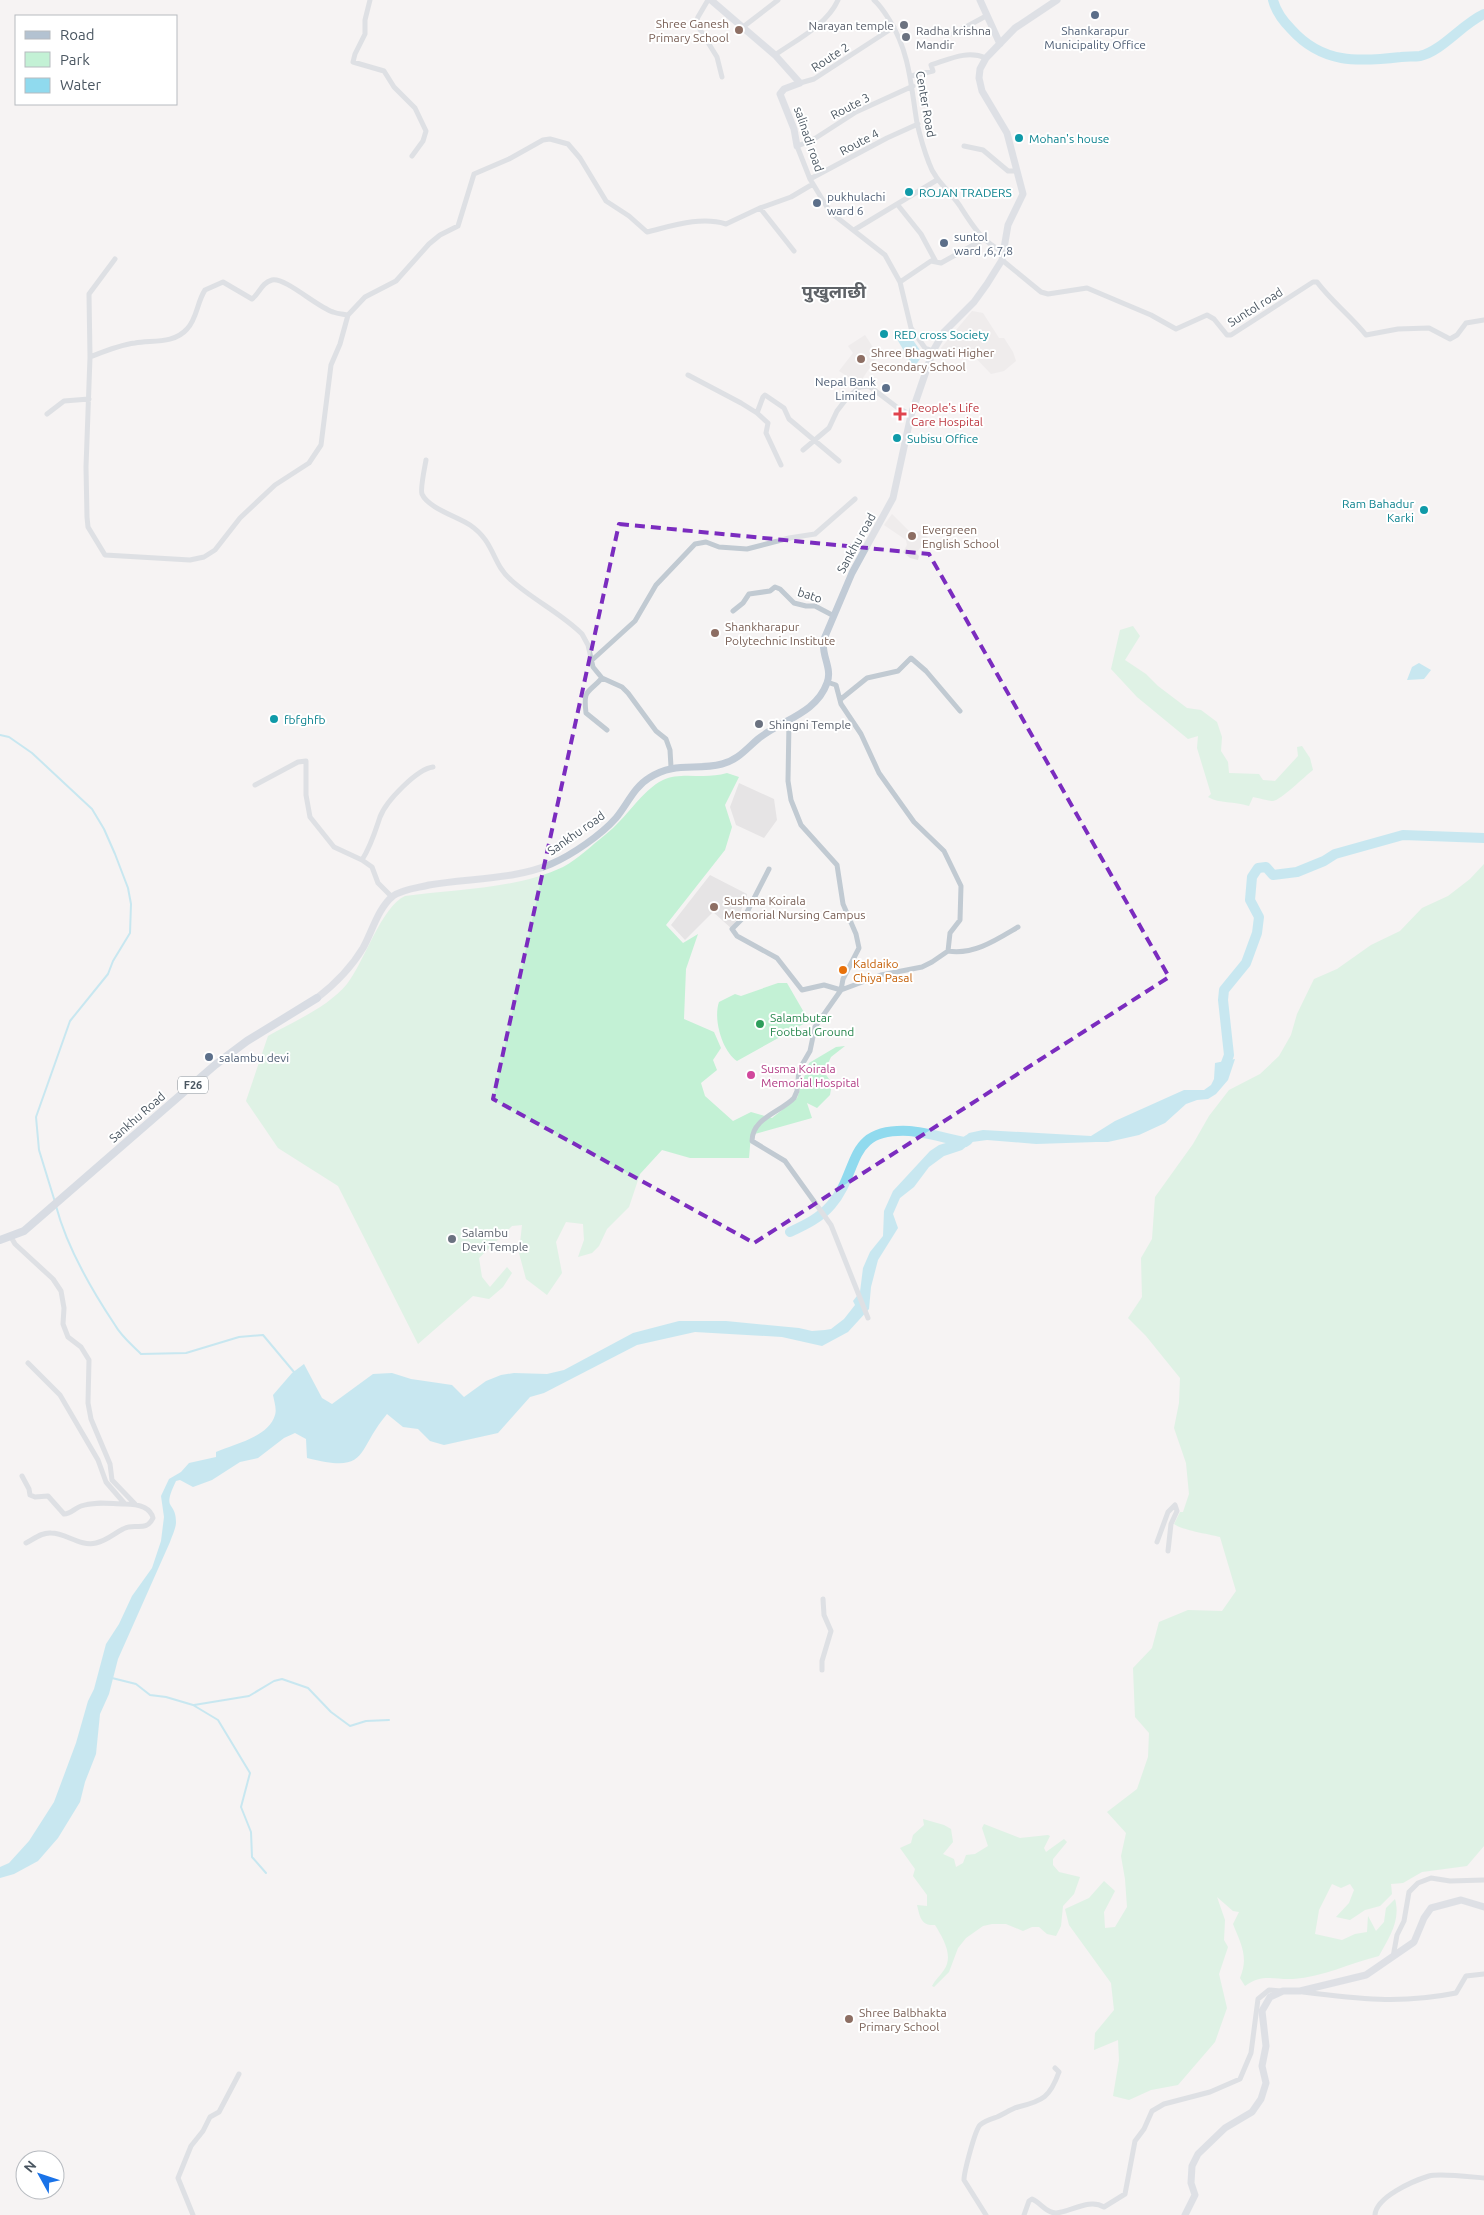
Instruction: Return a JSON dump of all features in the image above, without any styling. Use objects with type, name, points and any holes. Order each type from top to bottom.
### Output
[{"type":"main road","points":[[710,0],[775,55],[800,83]]},
{"type":"main road","points":[[980,0],[1000,44]]},
{"type":"main road","points":[[1003,256],[1008,226],[1023,194],[1007,132],[983,94],[980,85],[980,69],[986,58],[1015,28],[1057,0]]},
{"type":"main road","name":"salinadi road","points":[[798,146],[794,129],[780,94],[784,89],[800,83]]},
{"type":"main road","name":"Sankhu road","points":[[392,897],[405,890],[519,873],[551,864],[602,831],[616,818],[637,789],[647,779],[671,767],[713,766],[730,762],[742,755],[758,739],[789,722],[811,706],[823,691],[829,674],[823,643],[861,554],[893,498],[911,415],[933,351],[944,332],[974,302],[988,284],[1003,256]]},
{"type":"main road","name":"F26","points":[[317,998],[346,973],[362,949],[382,909],[392,897]]},
{"type":"main road","name":"Sankhu Road","points":[[0,1240],[24,1231],[174,1099],[240,1046],[317,998]]},
{"type":"main road","points":[[1185,2215],[1195,2195],[1191,2182],[1192,2166],[1198,2154],[1225,2128],[1252,2112],[1261,2099],[1266,2083],[1262,2066],[1266,2046],[1262,2011],[1270,1997],[1283,1991],[1300,1991],[1366,1975],[1414,1942],[1424,1918],[1431,1908],[1461,1900],[1484,1907]]},
{"type":"street","points":[[370,0],[365,20],[365,34],[353,62],[384,71],[394,87],[414,108],[426,131],[423,141],[412,156]]},
{"type":"street","points":[[710,0],[696,23],[718,57],[722,77]]},
{"type":"street","points":[[743,27],[778,0]]},
{"type":"street","points":[[775,55],[806,35],[825,18],[838,0]]},
{"type":"street","name":"Center Road","points":[[874,0],[882,8],[904,47],[913,86],[918,124],[929,164],[937,180],[951,195],[984,239],[1003,256]]},
{"type":"street","points":[[953,34],[986,16]]},
{"type":"street","name":"Route 2","points":[[800,83],[814,79],[894,27]]},
{"type":"street","points":[[910,76],[933,71],[931,65],[962,55],[976,53],[986,58]]},
{"type":"street","name":"Route 3","points":[[798,146],[856,112],[913,86]]},
{"type":"street","name":"Route 4","points":[[348,315],[365,297],[396,281],[429,244],[440,235],[458,226],[474,174],[509,159],[543,140],[553,140],[568,144],[580,158],[606,201],[629,216],[647,232],[700,221],[714,221],[726,224],[760,208],[792,197],[812,181],[887,138],[918,124]]},
{"type":"street","name":"salinadi road","points":[[798,146],[812,181],[830,212],[885,255],[900,282],[911,328],[925,348],[933,351]]},
{"type":"street","points":[[964,146],[983,150],[1008,171],[1017,171]]},
{"type":"street","points":[[854,230],[937,180]]},
{"type":"street","points":[[897,204],[921,234],[936,262]]},
{"type":"street","points":[[760,208],[794,251]]},
{"type":"street","points":[[900,282],[931,261],[941,263],[984,239]]},
{"type":"street","name":"Suntol road","points":[[1003,256],[1041,292],[1048,294],[1087,288],[1145,312],[1176,329],[1207,315],[1214,319],[1224,333],[1231,335],[1313,282],[1317,282],[1328,298],[1344,310],[1348,317],[1366,335],[1398,329],[1429,328],[1450,339],[1457,335],[1466,323],[1484,320]]},
{"type":"street","points":[[90,357],[135,343],[166,341],[179,336],[191,324],[205,290],[224,282],[252,299],[266,283],[272,280],[282,280],[333,312],[348,315],[340,344],[331,365],[322,437],[318,451],[302,470],[275,484],[240,518],[215,550],[198,559],[176,560],[105,555],[88,527],[87,517],[86,467],[90,357],[89,294],[115,259]]},
{"type":"street","points":[[688,375],[741,402],[768,423],[766,433],[781,465]]},
{"type":"street","points":[[804,450],[828,428],[847,398],[860,387],[865,386],[873,389],[890,403],[911,415]]},
{"type":"street","points":[[757,413],[763,397],[766,395],[784,408],[789,419],[839,461]]},
{"type":"street","points":[[47,414],[60,403],[89,399]]},
{"type":"street","points":[[426,460],[422,491],[424,497],[433,505],[462,520],[479,532],[493,550],[499,565],[510,580],[582,634],[588,645],[593,667],[602,678],[622,687],[656,731],[666,739],[670,750],[671,767]]},
{"type":"street","points":[[591,661],[634,621],[656,585],[695,544],[706,542],[719,547],[747,549],[789,538],[815,534],[855,499]]},
{"type":"street","name":"bato","points":[[733,611],[743,603],[749,594],[770,591],[774,587],[780,589],[794,603],[815,606],[834,616]]},
{"type":"street","points":[[840,699],[866,678],[898,671],[911,658],[926,671],[960,711]]},
{"type":"street","points":[[602,678],[587,692],[584,698],[586,713],[607,730]]},
{"type":"street","points":[[827,682],[836,684],[845,711],[861,734],[879,774],[914,822],[944,851],[961,886],[960,920],[950,933],[948,951]]},
{"type":"street","points":[[789,722],[788,781],[791,800],[801,825],[837,865],[843,904],[858,943],[858,952],[843,978],[841,990],[815,1026],[810,1051],[799,1070],[797,1091],[794,1098],[764,1120],[756,1129],[752,1138],[755,1145],[785,1161],[826,1218],[844,1254],[857,1294],[868,1318]]},
{"type":"street","points":[[254,785],[298,762],[306,761],[306,795],[310,818],[334,847],[362,860],[372,868],[378,883],[392,897]]},
{"type":"street","points":[[362,860],[372,844],[384,810],[417,774],[428,767],[434,767]]},
{"type":"street","points":[[768,869],[745,916],[732,929],[737,936],[778,958],[802,990],[824,985],[841,990],[881,974],[922,967],[948,951],[967,951],[981,947],[1018,927]]},
{"type":"street","points":[[11,1237],[15,1244],[53,1279],[61,1291],[64,1308],[63,1324],[68,1337],[81,1347],[90,1360],[88,1404],[91,1419],[108,1457],[112,1480],[135,1504],[147,1510],[153,1516],[151,1523],[145,1527],[123,1528],[110,1538],[94,1544],[50,1532],[41,1534],[26,1543]]},
{"type":"street","points":[[28,1363],[60,1395],[98,1460],[106,1482],[125,1504]]},
{"type":"street","points":[[22,1476],[30,1495],[34,1497],[48,1496],[64,1514],[81,1506],[100,1503],[135,1504]]},
{"type":"street","points":[[1157,1542],[1168,1512],[1175,1505],[1177,1511],[1171,1524],[1168,1551]]},
{"type":"street","points":[[822,1599],[824,1615],[831,1631],[822,1660],[822,1670]]},
{"type":"street","points":[[1393,1957],[1397,1936],[1404,1921],[1408,1892],[1418,1883],[1431,1878],[1450,1881],[1484,1880]]},
{"type":"street","points":[[1300,1991],[1347,1998],[1399,2001],[1456,1993],[1466,1976],[1484,1974]]},
{"type":"street","points":[[1024,2215],[1029,2201],[1032,2199],[1050,2212],[1057,2213],[1090,2204],[1098,2203],[1104,2207],[1125,2194],[1135,2141],[1144,2129],[1152,2111],[1164,2104],[1210,2092],[1240,2079],[1251,2053],[1258,1999],[1269,1990],[1283,1991]]},
{"type":"street","points":[[986,2215],[964,2180],[975,2132],[980,2125],[987,2121],[1016,2107],[1031,2105],[1045,2098],[1059,2072],[1055,2068]]},
{"type":"street","points":[[193,2215],[178,2178],[192,2146],[210,2117],[219,2112],[239,2074]]},
{"type":"street","points":[[1375,2215],[1375,2209],[1385,2197],[1430,2176],[1484,2178]]},
{"type":"highlighted area","points":[[619,524],[929,554],[1169,977],[754,1243],[493,1099]]},
{"type":"shaded area","points":[[972,311],[983,313],[999,338],[1004,338],[1013,352],[1016,361],[1004,371],[991,374],[972,354],[957,356],[943,352],[941,348]]},
{"type":"shaded area","name":"Shree Bhagwati Higher Secondary School","points":[[865,335],[878,355],[859,384],[839,371],[853,353],[848,346]]},
{"type":"shaded area","name":"Evergreen English School","points":[[892,514],[911,533],[921,531],[928,538],[916,553],[919,556],[918,560],[910,558],[903,552],[907,545],[906,540],[884,525]]},
{"type":"shaded area","points":[[739,783],[774,799],[777,820],[764,838],[736,825],[730,807]]},
{"type":"shaded area","name":"Sushma Koirala Memorial Nursing Campus","points":[[710,875],[747,894],[745,902],[732,929],[713,912],[685,940],[671,925]]},
{"type":"green space","points":[[1133,626],[1140,636],[1125,660],[1146,674],[1158,686],[1187,708],[1201,710],[1217,722],[1222,737],[1221,751],[1228,762],[1229,773],[1259,774],[1263,780],[1275,781],[1298,756],[1297,747],[1302,746],[1310,758],[1313,770],[1277,800],[1269,801],[1253,797],[1249,806],[1217,801],[1208,797],[1211,794],[1197,748],[1198,736],[1188,739],[1137,697],[1111,669],[1120,630]]},
{"type":"green space","points":[[727,773],[739,777],[725,805],[732,827],[725,850],[666,925],[683,943],[698,934],[686,969],[684,1019],[714,1032],[721,1048],[713,1060],[717,1070],[701,1083],[705,1096],[733,1121],[751,1112],[772,1118],[797,1098],[809,1063],[836,1047],[845,1046],[831,1057],[824,1072],[832,1083],[830,1095],[817,1108],[807,1103],[812,1118],[751,1135],[749,1158],[690,1158],[662,1150],[640,1174],[629,1207],[607,1229],[599,1246],[592,1253],[578,1257],[584,1240],[583,1224],[566,1222],[556,1242],[562,1273],[547,1295],[526,1279],[519,1253],[522,1225],[512,1226],[479,1258],[482,1277],[490,1287],[507,1267],[512,1273],[503,1287],[489,1299],[473,1296],[418,1344],[338,1186],[278,1148],[246,1101],[268,1036],[320,1007],[339,993],[354,974],[388,911],[405,896],[506,884],[545,874],[569,864],[613,828],[648,791],[663,780],[678,776],[710,776]]},
{"type":"green space","points":[[1484,864],[1484,1846],[1467,1866],[1422,1872],[1403,1883],[1391,1884],[1392,1894],[1380,1906],[1365,1910],[1350,1920],[1336,1917],[1349,1903],[1354,1890],[1350,1884],[1341,1888],[1332,1884],[1319,1910],[1315,1934],[1342,1940],[1355,1934],[1367,1932],[1368,1916],[1376,1931],[1384,1922],[1386,1908],[1395,1899],[1396,1915],[1393,1929],[1379,1956],[1304,1978],[1263,1978],[1245,1986],[1240,1978],[1244,1964],[1243,1951],[1233,1924],[1239,1912],[1233,1911],[1217,1897],[1225,1920],[1224,1940],[1228,1947],[1219,1974],[1227,2008],[1215,2042],[1178,2085],[1151,2090],[1129,2100],[1113,2096],[1119,2060],[1118,2040],[1094,2050],[1095,2033],[1114,2010],[1111,1983],[1069,1925],[1065,1909],[1089,1898],[1104,1881],[1115,1891],[1104,1912],[1105,1928],[1115,1927],[1127,1907],[1121,1856],[1126,1833],[1107,1812],[1137,1789],[1148,1757],[1149,1733],[1135,1717],[1133,1668],[1152,1648],[1159,1622],[1188,1610],[1222,1611],[1236,1591],[1220,1537],[1189,1530],[1174,1524],[1180,1512],[1183,1512],[1189,1494],[1186,1463],[1174,1428],[1179,1403],[1180,1378],[1146,1336],[1128,1318],[1142,1297],[1141,1258],[1152,1239],[1155,1197],[1193,1144],[1209,1116],[1229,1090],[1260,1074],[1279,1056],[1291,1035],[1297,1014],[1314,979],[1337,969],[1371,945],[1400,931],[1422,908],[1448,896],[1470,879]]},
{"type":"green space","name":"Salambutar Footbal Ground","points":[[778,983],[787,983],[809,1021],[737,1061],[727,1050],[720,1034],[717,1017],[719,1002],[735,994],[741,996]]},
{"type":"green space","points":[[923,1819],[951,1829],[953,1842],[943,1854],[954,1859],[956,1867],[963,1863],[966,1855],[975,1854],[988,1846],[982,1828],[984,1824],[1020,1838],[1048,1835],[1050,1836],[1044,1848],[1046,1852],[1064,1839],[1067,1842],[1053,1859],[1053,1865],[1059,1872],[1080,1877],[1074,1894],[1063,1906],[1061,1926],[1056,1936],[1047,1934],[1039,1927],[1032,1927],[1023,1931],[1006,1924],[983,1926],[966,1938],[958,1948],[949,1972],[934,1987],[932,1986],[947,1965],[948,1953],[935,1925],[927,1924],[920,1917],[917,1905],[927,1906],[927,1895],[913,1876],[915,1869],[900,1848],[911,1843],[913,1835],[924,1825]]},
{"type":"water","points":[[908,333],[922,353],[915,366],[911,363],[897,339]]},
{"type":"water","points":[[1419,663],[1431,670],[1424,679],[1407,680],[1412,667]]},
{"type":"water","points":[[1235,1059],[1228,1080],[1216,1094],[1208,1099],[1186,1104],[1165,1123],[1139,1135],[1108,1142],[1036,1144],[987,1140],[972,1142],[962,1150],[944,1156],[929,1167],[914,1187],[900,1198],[893,1214],[898,1228],[878,1260],[871,1287],[869,1309],[848,1332],[822,1346],[782,1337],[695,1332],[637,1345],[544,1393],[530,1397],[498,1433],[444,1445],[430,1441],[418,1429],[403,1427],[387,1414],[359,1456],[352,1461],[342,1463],[327,1462],[307,1458],[306,1439],[295,1433],[284,1438],[258,1458],[240,1462],[212,1480],[193,1487],[180,1480],[176,1481],[169,1502],[175,1515],[175,1529],[118,1659],[109,1694],[100,1714],[96,1754],[85,1782],[80,1802],[58,1838],[38,1861],[14,1874],[0,1878],[0,1867],[9,1863],[29,1841],[54,1802],[76,1743],[88,1701],[94,1689],[106,1644],[119,1624],[132,1596],[152,1568],[161,1541],[164,1517],[161,1496],[169,1479],[181,1472],[189,1463],[216,1457],[216,1452],[250,1439],[266,1429],[276,1413],[273,1395],[292,1373],[304,1364],[322,1398],[332,1404],[373,1374],[392,1373],[411,1379],[452,1385],[464,1397],[486,1381],[501,1375],[514,1373],[547,1374],[564,1370],[633,1333],[679,1321],[726,1321],[812,1331],[831,1329],[844,1319],[855,1305],[853,1301],[860,1292],[863,1268],[870,1252],[883,1236],[884,1211],[893,1191],[930,1151],[939,1145],[963,1138],[969,1133],[983,1130],[1091,1136],[1115,1121],[1184,1090],[1204,1090],[1211,1085],[1214,1079],[1215,1063]]},
{"type":"waterway","points":[[1273,0],[1282,19],[1315,49],[1328,55],[1355,60],[1420,56],[1436,49],[1484,14]]},
{"type":"waterway","points":[[0,735],[9,737],[32,753],[92,809],[104,829],[115,854],[128,888],[131,904],[130,933],[113,961],[108,974],[70,1021],[36,1117],[39,1150],[55,1202]]},
{"type":"waterway","points":[[1222,1074],[1229,1055],[1223,1000],[1224,990],[1246,963],[1257,933],[1259,917],[1250,900],[1252,877],[1258,868],[1266,867],[1273,875],[1297,872],[1324,861],[1335,854],[1403,835],[1484,838]]},
{"type":"waterway","points":[[790,1232],[807,1224],[827,1210],[840,1192],[857,1154],[864,1144],[874,1136],[889,1132],[909,1131],[965,1142],[968,1140]]},
{"type":"waterway","points":[[56,1206],[73,1253],[97,1297],[117,1329],[141,1354],[186,1353],[239,1337],[263,1335],[294,1372]]},
{"type":"waterway","points":[[112,1678],[136,1684],[150,1695],[166,1697],[193,1705],[218,1720],[250,1773],[241,1807],[251,1832],[252,1857],[266,1873]]},
{"type":"waterway","points":[[194,1705],[249,1696],[274,1681],[282,1679],[308,1688],[331,1712],[350,1726],[366,1721],[389,1720]]},
{"type":"place","name":"Shankarapur Municipality Office","points":[[1095,15]]},
{"type":"place","name":"Narayan temple","points":[[904,25]]},
{"type":"place","name":"Shree Ganesh Primary School","points":[[739,30]]},
{"type":"place","name":"Radha krishna Mandir","points":[[906,37]]},
{"type":"place","name":"Mohan's house","points":[[1019,138]]},
{"type":"place","name":"ROJAN TRADERS","points":[[909,192]]},
{"type":"place","name":"pukhulachi ward 6","points":[[817,203]]},
{"type":"place","name":"suntol ward ,6,7,8","points":[[944,243]]},
{"type":"place","name":"RED cross Society","points":[[884,334]]},
{"type":"place","name":"Shree Bhagwati Higher Secondary School","points":[[861,359]]},
{"type":"place","name":"Nepal Bank Limited","points":[[886,388]]},
{"type":"place","name":"People's Life Care Hospital","points":[[900,414]]},
{"type":"place","name":"Subisu Office","points":[[897,438]]},
{"type":"place","name":"Ram Bahadur Karki","points":[[1424,510]]},
{"type":"place","name":"Evergreen English School","points":[[912,536]]},
{"type":"place","name":"Shankharapur Polytechnic Institute","points":[[715,633]]},
{"type":"place","name":"fbfghfb","points":[[274,719]]},
{"type":"place","name":"Shingni Temple","points":[[759,724]]},
{"type":"place","name":"Sushma Koirala Memorial Nursing Campus","points":[[714,907]]},
{"type":"place","name":"Kaldaiko Chiya Pasal","points":[[843,970]]},
{"type":"place","name":"Salambutar Footbal Ground","points":[[760,1024]]},
{"type":"place","name":"salambu devi","points":[[209,1057]]},
{"type":"place","name":"Susma Koirala Memorial Hospital","points":[[751,1075]]},
{"type":"place","name":"Salambu Devi Temple","points":[[452,1239]]},
{"type":"place","name":"Shree Balbhakta Primary School","points":[[849,2019]]},
{"type":"district","name":"पुखुलाछी","points":[[834,291]]}]
